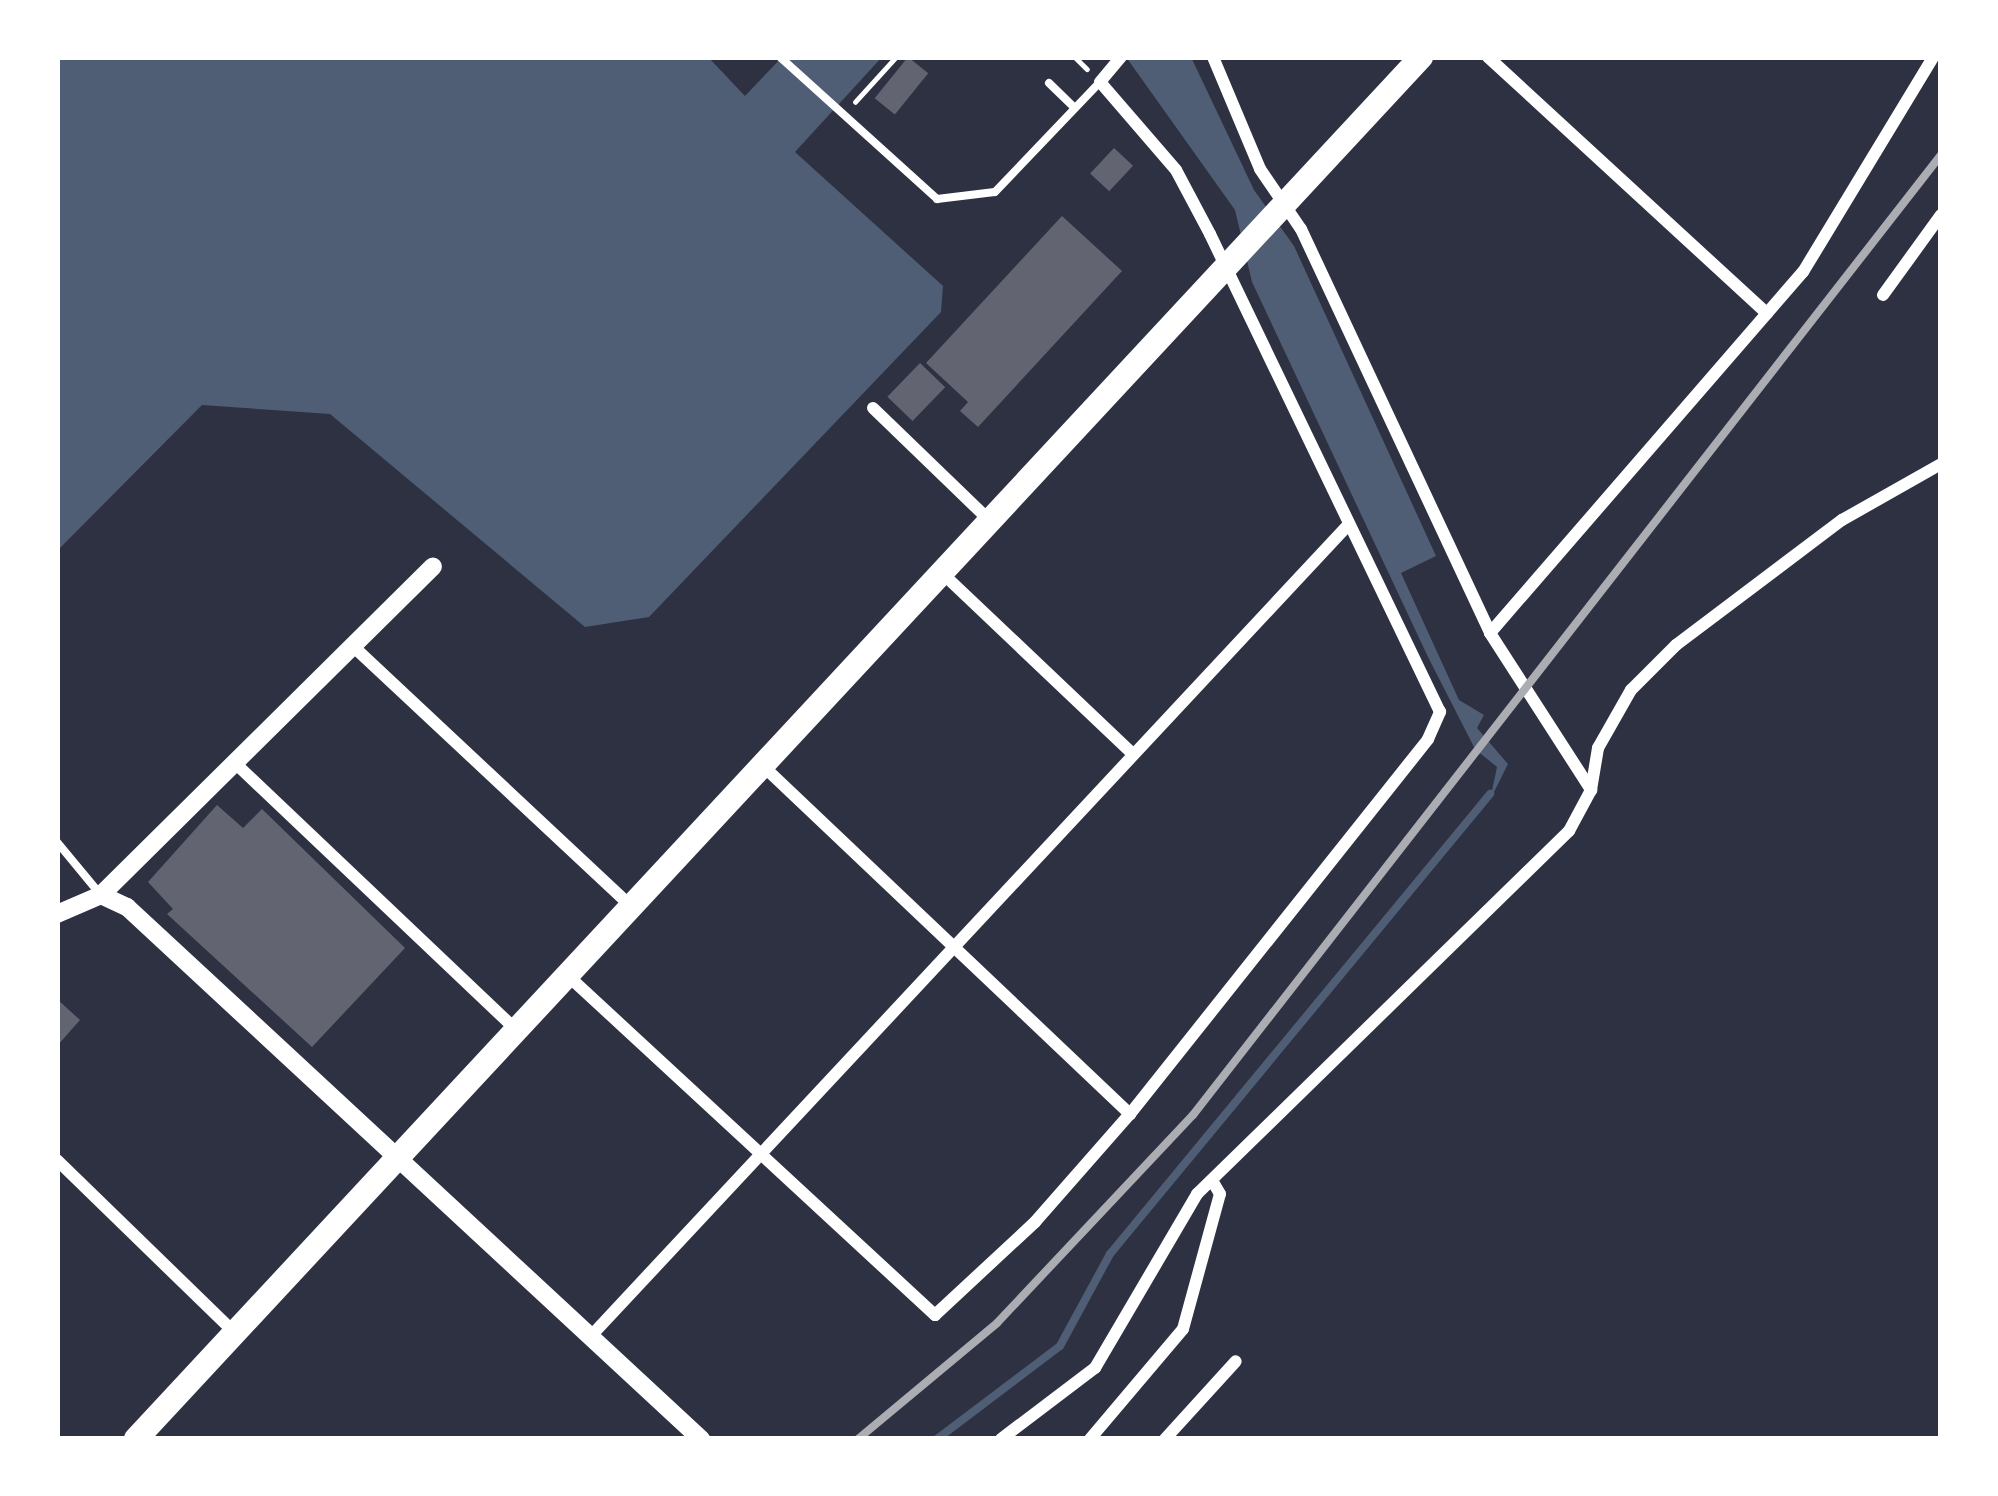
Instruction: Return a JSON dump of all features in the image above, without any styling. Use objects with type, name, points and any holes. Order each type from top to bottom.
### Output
[{"type":"highway","points":[[136,1439],[512,1026],[1421,57]]},
{"type":"street","points":[[1214,57],[1276,212],[1301,229],[1490,633],[1591,790]]},
{"type":"street","points":[[1488,57],[1767,314]]},
{"type":"street","points":[[1490,633],[1803,272],[1933,57]]},
{"type":"street","points":[[564,972],[755,1154],[935,1315],[1035,1222],[1130,1114],[1428,739],[1440,712],[1176,170],[1100,82],[1117,62]]},
{"type":"street","points":[[1882,295],[1941,215]]},
{"type":"street","points":[[873,408],[987,518]]},
{"type":"street","points":[[1001,1439],[1095,1368],[1178,1216],[1553,846],[1591,790],[1598,748],[1631,690],[1676,645],[1842,520],[1941,464]]},
{"type":"street","points":[[590,1336],[1130,752],[1348,525]]},
{"type":"street","points":[[57,914],[101,895],[433,567]]},
{"type":"street","points":[[940,571],[1130,752]]},
{"type":"street","points":[[355,648],[630,905]]},
{"type":"street","points":[[759,762],[1130,1114]]},
{"type":"street","points":[[235,764],[512,1026]]},
{"type":"street","points":[[101,895],[127,907],[701,1439]]},
{"type":"street","points":[[57,1160],[233,1331]]},
{"type":"street","points":[[1097,1436],[1183,1329],[1220,1194],[1212,1180]]},
{"type":"street","points":[[1165,1439],[1236,1361]]},
{"type":"lane","points":[[780,57],[937,199],[995,192],[1100,82]]},
{"type":"lane","points":[[1049,83],[1075,108]]},
{"type":"lane","points":[[57,842],[101,895]]},
{"type":"path","points":[[843,115],[896,57]]},
{"type":"water","points":[[57,57],[882,57],[795,152],[943,286],[941,312],[649,617],[585,627],[330,414],[202,405],[57,551]]},
{"type":"water","points":[[1126,57],[1191,57],[1254,190],[1294,246],[1436,556],[1401,573],[1459,700],[1484,715],[1477,728],[1508,764],[1490,800],[1497,767],[1475,749],[1428,657],[1252,282],[1235,210]]},
{"type":"pier","points":[[708,57],[782,57],[745,96]]},
{"type":"building","points":[[908,57],[928,73],[895,115],[875,98]]},
{"type":"building","points":[[1114,148],[1133,166],[1109,191],[1090,174]]},
{"type":"building","points":[[1062,216],[1122,271],[978,427],[960,411],[968,402],[926,363]]},
{"type":"building","points":[[920,363],[945,387],[913,421],[887,397]]},
{"type":"building","points":[[217,805],[243,828],[262,809],[405,948],[312,1047],[167,914],[173,909],[148,882]]},
{"type":"building","points":[[57,999],[80,1020],[57,1046]]},
{"type":"waterway","points":[[937,1439],[1060,1346],[1110,1254],[1490,794]]},
{"type":"railway","points":[[858,1439],[997,1323],[1193,1115],[1941,155]]}]
